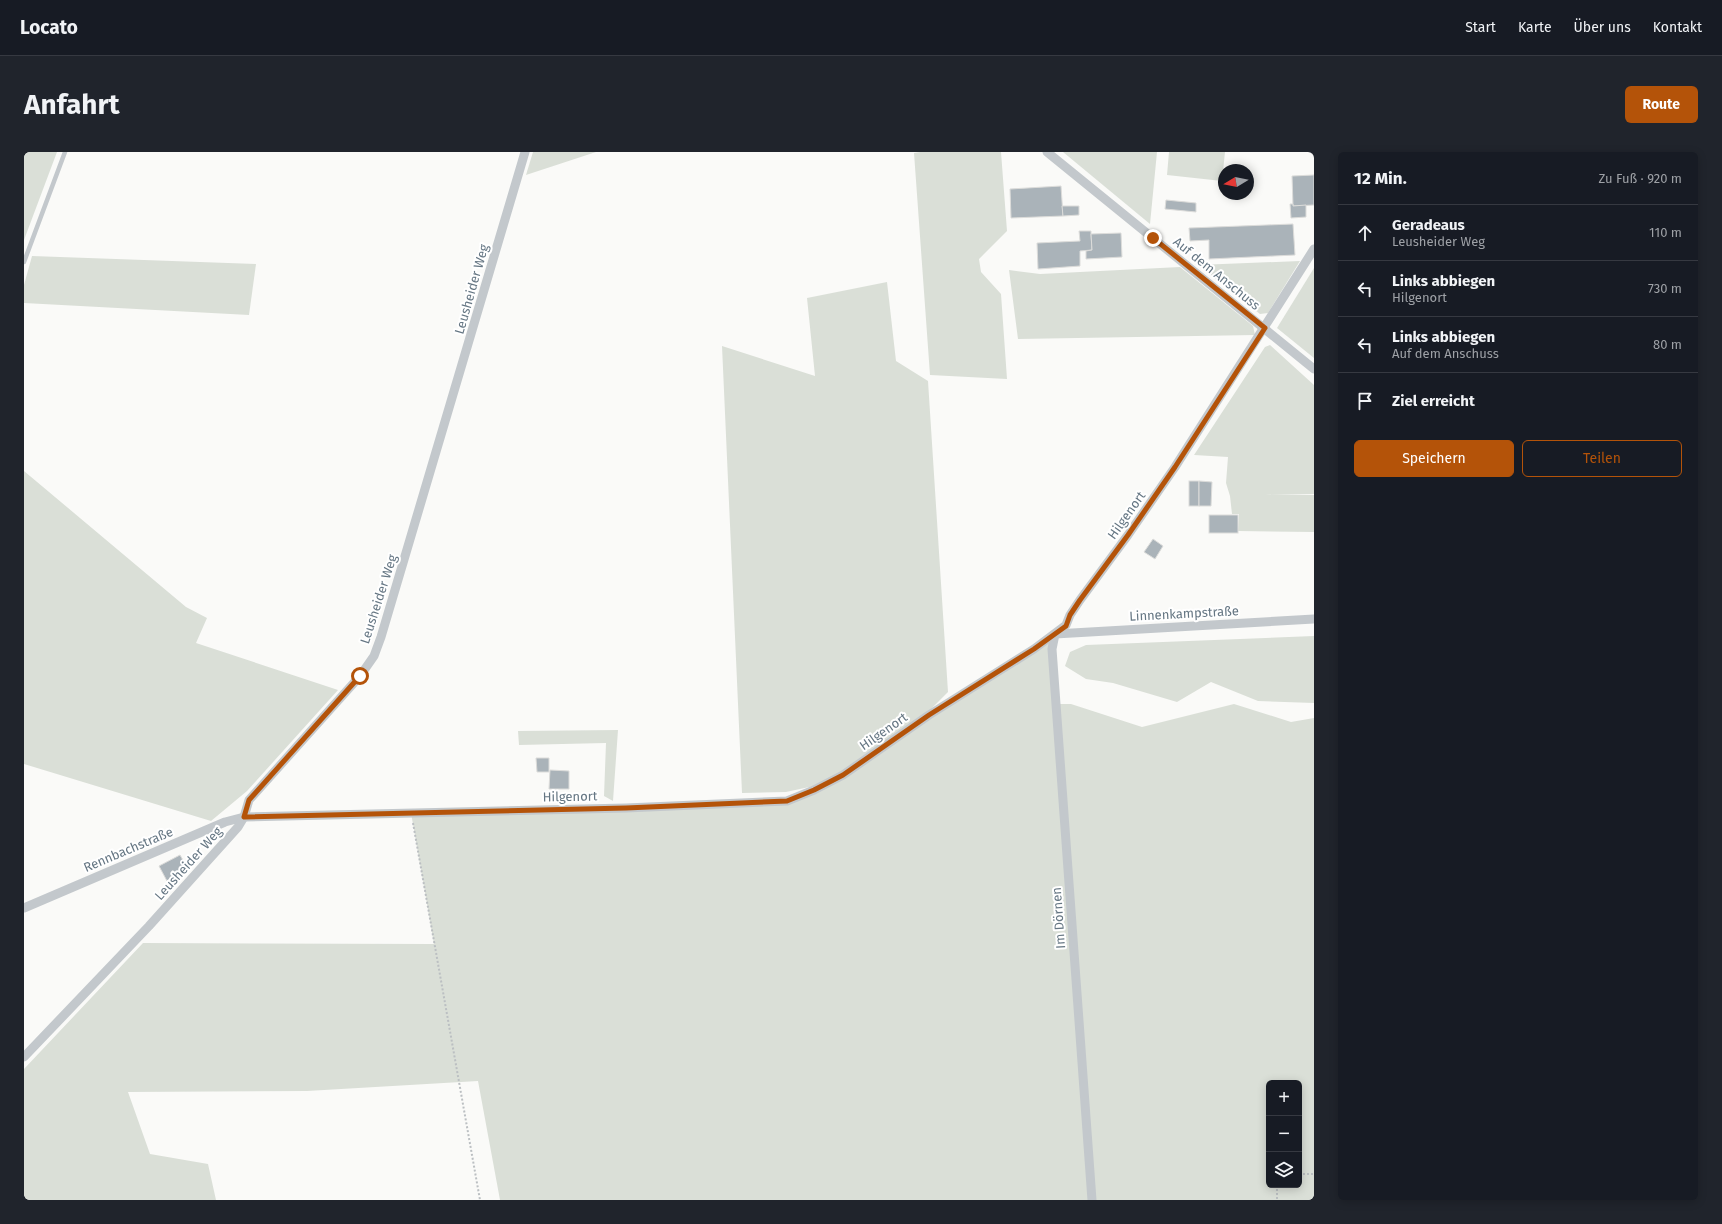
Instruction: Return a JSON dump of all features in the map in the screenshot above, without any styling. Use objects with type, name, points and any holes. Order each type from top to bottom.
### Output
[{"type":"street","name":"Leusheider Weg","points":[[24,1057],[199,871],[238,827],[244,817],[249,800],[360,676],[374,656],[384,630],[525,152]]},
{"type":"street","name":"Auf dem Anschuss","points":[[1047,152],[1314,369]]},
{"type":"street","name":"Hilgenort","points":[[244,817],[626,808],[787,801],[814,790],[843,775],[929,715],[1034,649],[1066,626],[1070,615],[1080,600],[1128,535],[1175,467],[1314,249]]},
{"type":"street","name":"Linnenkampstraße","points":[[1055,634],[1314,619]]},
{"type":"street","name":"Im Dörnen","points":[[1055,634],[1052,649],[1092,1200]]},
{"type":"street","name":"Rennbachstraße","points":[[24,908],[225,822],[244,817]]},
{"type":"lane","points":[[24,262],[65,152]]},
{"type":"path","points":[[411,813],[480,1200]]},
{"type":"path","points":[[1302,1174],[1314,1174]]},
{"type":"path","points":[[1277,1188],[1277,1200]]},
{"type":"shaded area","points":[[24,152],[57,152],[24,240]]},
{"type":"shaded area","points":[[533,152],[596,152],[526,175]]},
{"type":"shaded area","points":[[1001,152],[1007,231],[979,259],[981,272],[1001,294],[1007,379],[930,375],[914,153]]},
{"type":"shaded area","points":[[1063,152],[1157,152],[1150,224]]},
{"type":"shaded area","points":[[1169,152],[1225,152],[1224,164],[1218,164],[1218,181],[1167,175]]},
{"type":"shaded area","points":[[32,256],[256,264],[249,315],[24,303],[24,285]]},
{"type":"shaded area","points":[[1300,261],[1268,313],[1260,314],[1198,265]]},
{"type":"shaded area","points":[[1180,267],[1253,326],[1255,335],[1018,339],[1009,270],[1040,274]]},
{"type":"shaded area","points":[[1314,268],[1314,358],[1277,328]]},
{"type":"shaded area","points":[[887,282],[896,361],[928,381],[948,692],[929,711],[843,771],[814,786],[786,792],[742,793],[722,346],[815,376],[807,298]]},
{"type":"shaded area","points":[[1270,345],[1314,385],[1314,494],[1265,495],[1314,495],[1314,532],[1238,531],[1239,514],[1232,514],[1230,496],[1226,483],[1228,457],[1194,455],[1265,347]]},
{"type":"shaded area","points":[[24,471],[186,607],[207,618],[196,643],[338,690],[247,791],[211,821],[24,764]]},
{"type":"shaded area","points":[[1055,634],[1056,704],[1071,704],[1142,727],[1234,704],[1291,722],[1314,718],[1314,1200],[500,1200],[478,1081],[307,1091],[128,1092],[150,1154],[208,1164],[216,1200],[24,1200],[24,1069],[143,943],[434,944],[411,813],[787,801],[814,790]]},
{"type":"shaded area","points":[[1314,636],[1314,703],[1258,701],[1211,682],[1177,702],[1113,683],[1086,679],[1065,666],[1070,652],[1086,645]]},
{"type":"shaded area","points":[[618,730],[613,801],[604,796],[606,743],[519,745],[518,731]]},
{"type":"building","points":[[1314,175],[1314,205],[1293,206],[1292,176]]},
{"type":"building","points":[[1061,186],[1063,216],[1011,218],[1010,189]]},
{"type":"building","points":[[1166,200],[1196,203],[1196,212],[1165,209]]},
{"type":"building","points":[[1290,204],[1293,204],[1293,206],[1306,205],[1306,217],[1291,218]]},
{"type":"building","points":[[1062,206],[1079,206],[1079,215],[1063,216]]},
{"type":"building","points":[[1293,224],[1295,255],[1209,259],[1209,240],[1190,241],[1189,228]]},
{"type":"building","points":[[1079,231],[1091,231],[1092,250],[1080,251],[1080,266],[1038,269],[1037,243],[1080,241]]},
{"type":"building","points":[[1121,233],[1122,257],[1086,259],[1086,251],[1092,250],[1091,234]]},
{"type":"building","points":[[1189,481],[1199,481],[1199,506],[1189,506]]},
{"type":"building","points":[[1199,481],[1212,482],[1211,506],[1199,506]]},
{"type":"building","points":[[1209,515],[1238,515],[1238,533],[1209,533]]},
{"type":"building","points":[[1153,539],[1163,546],[1155,559],[1144,552]]},
{"type":"building","points":[[536,758],[549,758],[549,772],[537,772]]},
{"type":"building","points":[[550,770],[569,771],[569,789],[549,789]]},
{"type":"building","points":[[180,855],[188,869],[167,881],[159,866]]},
{"type":"route","points":[[360,676],[249,800],[244,817],[626,808],[787,801],[814,790],[843,775],[929,715],[1034,649],[1066,626],[1070,615],[1080,600],[1128,535],[1175,467],[1265,328],[1153,238]]}]
